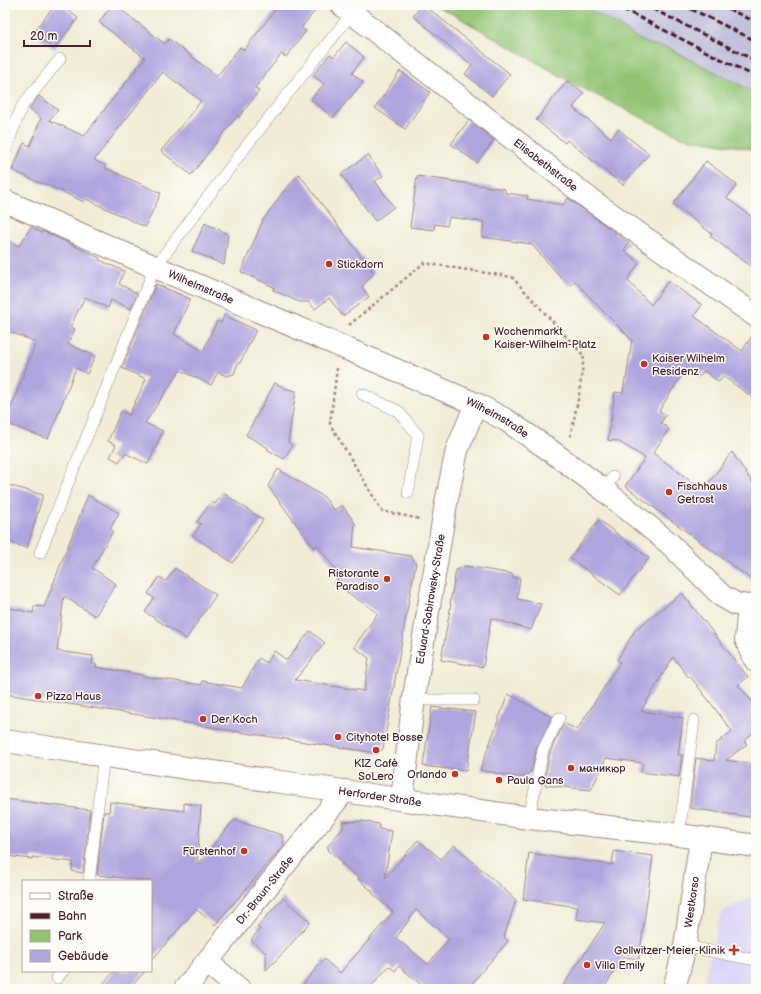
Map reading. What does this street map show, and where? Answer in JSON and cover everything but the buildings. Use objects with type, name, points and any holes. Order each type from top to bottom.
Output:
[{"type":"street","name":"Elisabethstraße","points":[[347,9],[591,200],[756,316]]},
{"type":"street","name":"Wilhelmstraße","points":[[5,201],[155,267],[476,404],[506,420],[564,460],[609,484],[722,596],[736,604],[753,606],[746,639],[756,660]]},
{"type":"street","name":"Eduard-Sabirowsky-Straße","points":[[402,799],[414,697],[443,523],[457,450],[476,404]]},
{"type":"street","name":"Herforder Straße","points":[[5,741],[529,818],[680,835],[756,846]]},
{"type":"street","name":"Dr.-Braun-Straße","points":[[185,989],[344,791]]},
{"type":"street","name":"Westkorso","points":[[674,989],[685,946],[701,838]]},
{"type":"street","points":[[207,962],[239,989]]},
{"type":"lane","name":"Wilhelmstraße","points":[[40,553],[155,267],[347,9]]},
{"type":"lane","points":[[5,151],[22,106],[60,59]]},
{"type":"lane","points":[[362,394],[398,411],[418,435],[408,493]]},
{"type":"lane","points":[[414,697],[429,700],[474,700]]},
{"type":"lane","points":[[529,818],[543,750],[559,718]]},
{"type":"lane","points":[[680,835],[694,720]]},
{"type":"lane","points":[[89,880],[104,756]]},
{"type":"lane","points":[[685,946],[756,960]]},
{"type":"path","points":[[443,523],[382,511],[330,424],[334,344],[424,263],[512,277],[584,356],[572,432],[564,460]]},
{"type":"shaded area","points":[[580,5],[751,5],[756,7],[756,93],[666,47],[649,44],[633,36],[620,26]]},
{"type":"shaded area","name":"Gollwitzer-Meier-Klinik","points":[[756,895],[756,989],[702,989],[721,912]]},
{"type":"green space","points":[[433,5],[580,5],[620,26],[633,36],[649,44],[666,47],[756,93],[756,150],[681,137],[576,85],[451,13]]},
{"type":"railway","points":[[615,5],[756,77]]},
{"type":"railway","points":[[645,5],[756,61]]},
{"type":"railway","points":[[683,5],[756,41]]},
{"type":"railway","points":[[720,5],[756,22]]},
{"type":"place","name":"Stickdorn","points":[[329,264]]},
{"type":"place","name":"Wochenmarkt Kaiser-Wilhelm-Platz","points":[[486,337]]},
{"type":"place","name":"Kaiser Wilhelm Residenz","points":[[644,364]]},
{"type":"place","name":"Fischhaus Getrost","points":[[669,492]]},
{"type":"place","name":"Ristorante Paradiso","points":[[387,579]]},
{"type":"place","name":"Pizza Haus","points":[[38,696]]},
{"type":"place","name":"Der Koch","points":[[203,719]]},
{"type":"place","name":"Cityhotel Bosse","points":[[338,737]]},
{"type":"place","name":"KIZ Cafè SoLero","points":[[376,750]]},
{"type":"place","name":"маникюр","points":[[571,768]]},
{"type":"place","name":"Orlando","points":[[455,774]]},
{"type":"place","name":"Paula Gans","points":[[499,780]]},
{"type":"place","name":"Fürstenhof","points":[[244,851]]},
{"type":"place","name":"Gollwitzer-Meier-Klinik","points":[[734,950]]},
{"type":"place","name":"Villa Emily","points":[[587,965]]}]
